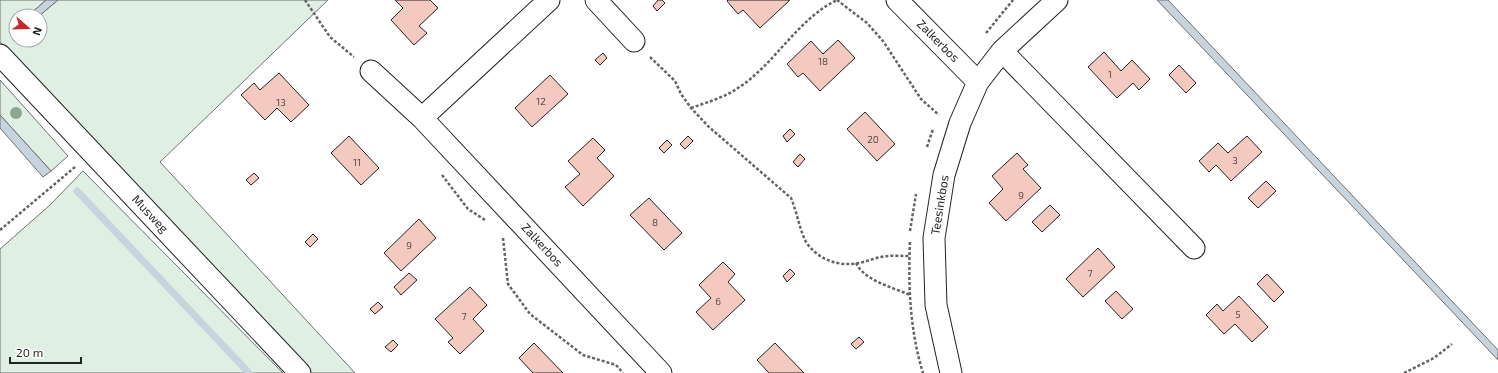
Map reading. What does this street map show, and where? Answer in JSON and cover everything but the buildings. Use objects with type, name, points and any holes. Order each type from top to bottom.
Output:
[{"type":"street","points":[[422,118],[550,0]]},
{"type":"street","points":[[596,0],[634,41]]},
{"type":"street","name":"Zalkerbos","points":[[897,0],[978,82]]},
{"type":"street","name":"Teesinkbos","points":[[951,373],[936,305],[934,238],[944,175],[960,123],[978,82],[1002,51],[1057,0]]},
{"type":"street","points":[[1002,51],[1194,248]]},
{"type":"street","name":"Musweg","points":[[0,55],[300,373]]},
{"type":"street","name":"Zalkerbos","points":[[371,71],[422,118],[661,373]]},
{"type":"path","points":[[305,0],[330,36],[371,71]]},
{"type":"path","points":[[690,108],[721,97],[741,86],[757,73],[807,21],[828,4],[837,0],[867,23],[883,41],[921,99],[940,116]]},
{"type":"path","points":[[983,39],[991,26],[1013,0]]},
{"type":"path","points":[[634,41],[663,71],[675,80],[681,94],[690,108],[709,127],[791,198],[798,213],[801,230],[814,252],[824,259],[851,264],[880,257],[909,256]]},
{"type":"path","points":[[0,230],[93,153]]},
{"type":"path","points":[[441,173],[468,209],[490,224]]},
{"type":"path","points":[[501,232],[506,250],[508,284],[530,314],[583,355],[616,364],[623,373]]},
{"type":"path","points":[[856,263],[860,271],[866,276],[910,295]]},
{"type":"path","points":[[1404,373],[1434,358],[1452,344]]},
{"type":"green space","points":[[0,0],[46,0],[37,8],[8,8],[8,48],[48,48],[48,8],[58,0],[328,0],[160,162],[355,373],[311,373],[0,42]]},
{"type":"green space","points":[[0,80],[68,156],[51,171],[0,115]]},
{"type":"green space","points":[[83,171],[283,373],[0,373],[0,249],[50,205]]},
{"type":"shaded area","points":[[46,0],[58,0],[48,8],[37,8]]},
{"type":"shaded area","points":[[1157,0],[1168,0],[1498,350],[1498,360]]},
{"type":"shaded area","points":[[0,115],[51,171],[43,177],[0,128]]},
{"type":"waterway","points":[[77,191],[249,373]]}]
